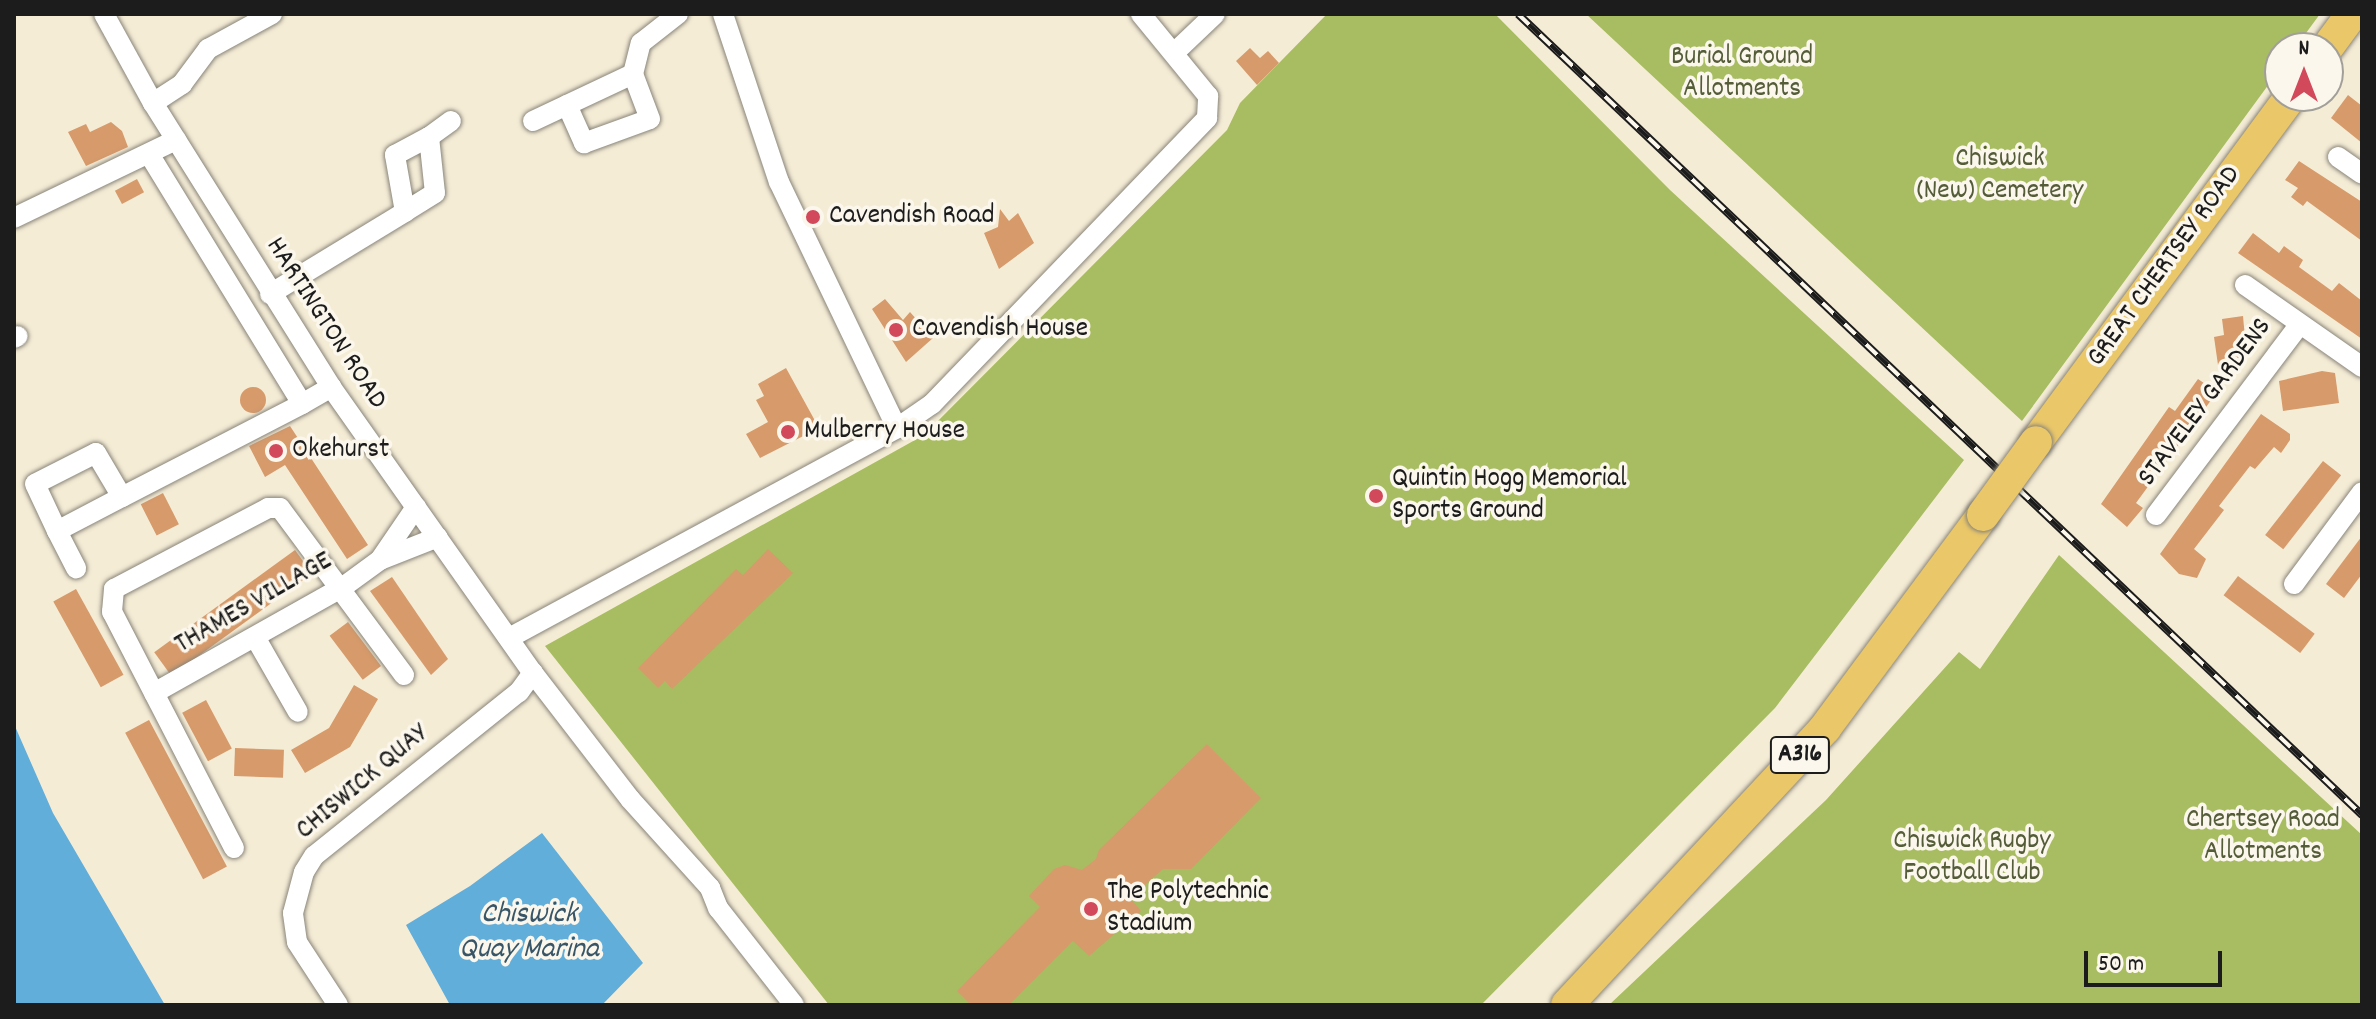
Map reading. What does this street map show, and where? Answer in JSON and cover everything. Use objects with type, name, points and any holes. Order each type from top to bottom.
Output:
[{"type":"highway","points":[[2339,32],[2352,14]]},
{"type":"highway","name":"GREAT CHERTSEY ROAD","points":[[1567,1005],[1825,728],[2279,112]]},
{"type":"street","name":"HARTINGTON ROAD","points":[[104,14],[153,103],[331,387],[533,673],[667,842],[710,888],[718,908],[794,1005]]},
{"type":"street","points":[[153,103],[182,84],[208,49],[272,14]]},
{"type":"street","points":[[567,105],[584,143],[650,119],[633,74],[641,43],[678,14]]},
{"type":"street","points":[[723,14],[779,182],[897,428]]},
{"type":"street","points":[[509,638],[897,428],[932,404],[1207,118],[1211,105],[1175,52],[1141,14]]},
{"type":"street","points":[[1175,52],[1215,14]]},
{"type":"street","points":[[533,121],[633,74]]},
{"type":"street","points":[[405,212],[395,155],[451,121]]},
{"type":"street","points":[[270,294],[435,193],[429,137]]},
{"type":"street","points":[[14,218],[176,140]]},
{"type":"street","points":[[149,154],[302,404]]},
{"type":"street","points":[[2338,157],[2362,174]]},
{"type":"street","points":[[2245,285],[2362,367]]},
{"type":"street","name":"STAVELEY GARDENS","points":[[2156,515],[2300,324]]},
{"type":"street","points":[[57,531],[331,387]]},
{"type":"street","points":[[76,568],[37,492],[39,479],[96,453],[122,497]]},
{"type":"street","points":[[2294,584],[2362,492]]},
{"type":"street","name":"THAMES VILLAGE","points":[[380,560],[416,507]]},
{"type":"street","name":"THAMES VILLAGE","points":[[234,848],[112,612],[114,589],[268,508],[289,516],[343,587]]},
{"type":"street","name":"THAMES VILLAGE","points":[[154,693],[343,587],[380,560],[438,537]]},
{"type":"street","points":[[343,587],[404,675]]},
{"type":"street","points":[[255,637],[298,712]]},
{"type":"street","name":"CHISWICK QUAY","points":[[338,1005],[297,942],[293,913],[304,872],[314,856],[519,692],[533,673]]},
{"type":"green space","name":"Quintin Hogg Memorial Sports Ground","points":[[1327,14],[1495,14],[1670,190],[1964,460],[1775,708],[1481,1005],[829,1005],[545,646],[924,435],[1227,130],[1240,103]]},
{"type":"green space","name":"Chiswick (New) Cemetery","points":[[1586,14],[2320,14],[2307,32],[2264,32],[2264,91],[2022,421]]},
{"type":"green space","name":"Chiswick Rugby Football Club","points":[[2059,555],[2362,835],[2362,1005],[1609,1005],[1826,800],[1959,652],[1980,669]]},
{"type":"water","points":[[14,724],[53,813],[165,1005],[14,1005]]},
{"type":"water","name":"Chiswick Quay Marina","points":[[542,833],[643,963],[602,1005],[450,1005],[406,925],[470,886]]},
{"type":"building","points":[[1250,48],[1260,58],[1268,51],[1279,63],[1257,85],[1236,61]]},
{"type":"building","points":[[2348,95],[2362,106],[2362,143],[2331,118],[2335,112],[2344,112],[2344,100]]},
{"type":"building","points":[[111,122],[122,131],[128,147],[86,166],[68,132],[86,124],[90,132]]},
{"type":"building","points":[[2299,161],[2362,202],[2362,241],[2307,201],[2303,206],[2291,197],[2298,188],[2285,180]]},
{"type":"building","points":[[137,179],[144,192],[122,204],[115,191]]},
{"type":"building","points":[[1000,209],[1009,221],[1018,213],[1034,243],[999,269],[984,233],[998,227]]},
{"type":"building","points":[[2253,233],[2279,253],[2284,246],[2303,260],[2299,267],[2332,291],[2339,283],[2362,301],[2362,339],[2238,253]]},
{"type":"building","name":"Cavendish House","points":[[885,299],[903,320],[910,312],[933,338],[906,362],[872,309]]},
{"type":"building","points":[[2243,316],[2247,360],[2218,365],[2214,337],[2224,335],[2222,319]]},
{"type":"building","points":[[786,368],[819,428],[760,458],[746,434],[768,422],[756,400],[764,396],[758,384]]},
{"type":"building","points":[[2322,371],[2335,373],[2339,403],[2283,411],[2279,381]]},
{"type":"building","points":[[2198,379],[2217,392],[2136,503],[2143,508],[2127,527],[2101,504],[2169,407],[2175,411]]},
{"type":"building","points":[[253,387],[262,391],[266,400],[262,409],[253,413],[244,409],[240,400],[244,391]]},
{"type":"building","points":[[2261,414],[2290,434],[2290,440],[2281,453],[2274,447],[2255,469],[2250,466],[2219,506],[2224,510],[2194,549],[2206,559],[2197,578],[2179,574],[2160,554]]},
{"type":"building","points":[[290,426],[368,545],[347,559],[285,465],[265,477],[249,446]]},
{"type":"building","points":[[2323,461],[2341,475],[2283,549],[2265,535]]},
{"type":"building","points":[[163,493],[179,524],[157,536],[141,504]]},
{"type":"building","points":[[2362,536],[2362,574],[2344,598],[2326,584]]},
{"type":"building","points":[[768,549],[793,573],[672,689],[665,681],[658,688],[638,668],[736,569],[743,575]]},
{"type":"building","points":[[295,550],[312,573],[171,676],[154,652]]},
{"type":"building","points":[[2238,576],[2315,634],[2300,653],[2224,595]]},
{"type":"building","points":[[392,577],[448,659],[431,675],[370,591]]},
{"type":"building","points":[[76,589],[124,675],[101,687],[53,602]]},
{"type":"building","points":[[348,622],[381,666],[363,680],[330,636]]},
{"type":"building","points":[[354,685],[378,699],[350,747],[305,773],[291,750],[329,728]]},
{"type":"building","points":[[206,700],[232,749],[208,761],[182,713]]},
{"type":"building","points":[[149,720],[227,867],[203,879],[125,733]]},
{"type":"building","points":[[1207,744],[1261,798],[1191,869],[1163,869],[1130,898],[1141,911],[1089,956],[1073,941],[1009,1005],[971,1005],[957,991],[1040,907],[1029,896],[1054,869],[1065,865],[1082,870],[1096,859],[1099,850]]},
{"type":"building","points":[[235,748],[284,750],[283,778],[234,776]]},
{"type":"railway","points":[[1518,14],[2362,815]]},
{"type":"place","name":"Cavendish Road","points":[[813,217]]},
{"type":"place","name":"Cavendish House","points":[[896,330]]},
{"type":"place","name":"Mulberry House","points":[[788,432]]},
{"type":"place","name":"Okehurst","points":[[276,451]]},
{"type":"place","name":"Quintin Hogg Memorial Sports Ground","points":[[1376,496]]},
{"type":"place","name":"The Polytechnic Stadium","points":[[1091,909]]},
{"type":"park label","name":"Burial Ground Allotments","points":[[1742,74]]},
{"type":"park label","name":"Chertsey Road Allotments","points":[[2263,837]]}]
